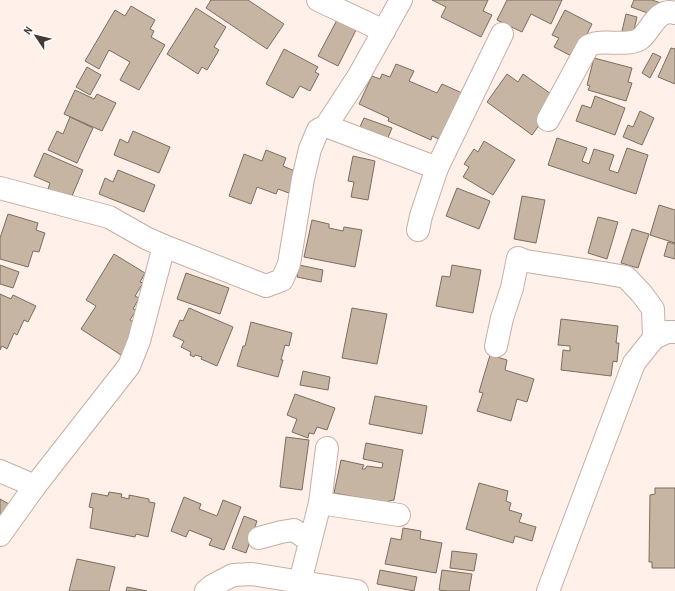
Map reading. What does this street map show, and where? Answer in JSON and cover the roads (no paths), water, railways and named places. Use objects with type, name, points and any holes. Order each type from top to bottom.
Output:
[{"type":"street","points":[[318,0],[384,31]]},
{"type":"street","points":[[0,188],[109,217],[146,238],[164,246],[266,286],[282,280],[289,264],[303,179],[310,149],[318,130],[326,126],[358,77],[401,0]]},
{"type":"street","points":[[548,120],[588,46],[596,43],[633,42],[640,39],[660,14],[671,11],[675,12]]},
{"type":"street","points":[[418,230],[421,216],[437,168],[502,34]]},
{"type":"street","points":[[326,126],[437,168]]},
{"type":"street","points":[[0,535],[35,486],[129,366],[139,341],[164,246]]},
{"type":"street","points":[[496,346],[502,318],[512,288],[518,258],[526,261],[626,277],[642,294],[653,309],[654,338]]},
{"type":"street","points":[[548,591],[634,363],[654,338],[667,332],[675,332]]},
{"type":"street","points":[[300,582],[320,503],[327,448]]},
{"type":"street","points":[[0,471],[35,486]]},
{"type":"street","points":[[320,503],[399,515]]},
{"type":"street","points":[[259,538],[294,530],[310,540]]},
{"type":"street","points":[[206,591],[212,586],[233,575],[252,574],[357,591]]}]
